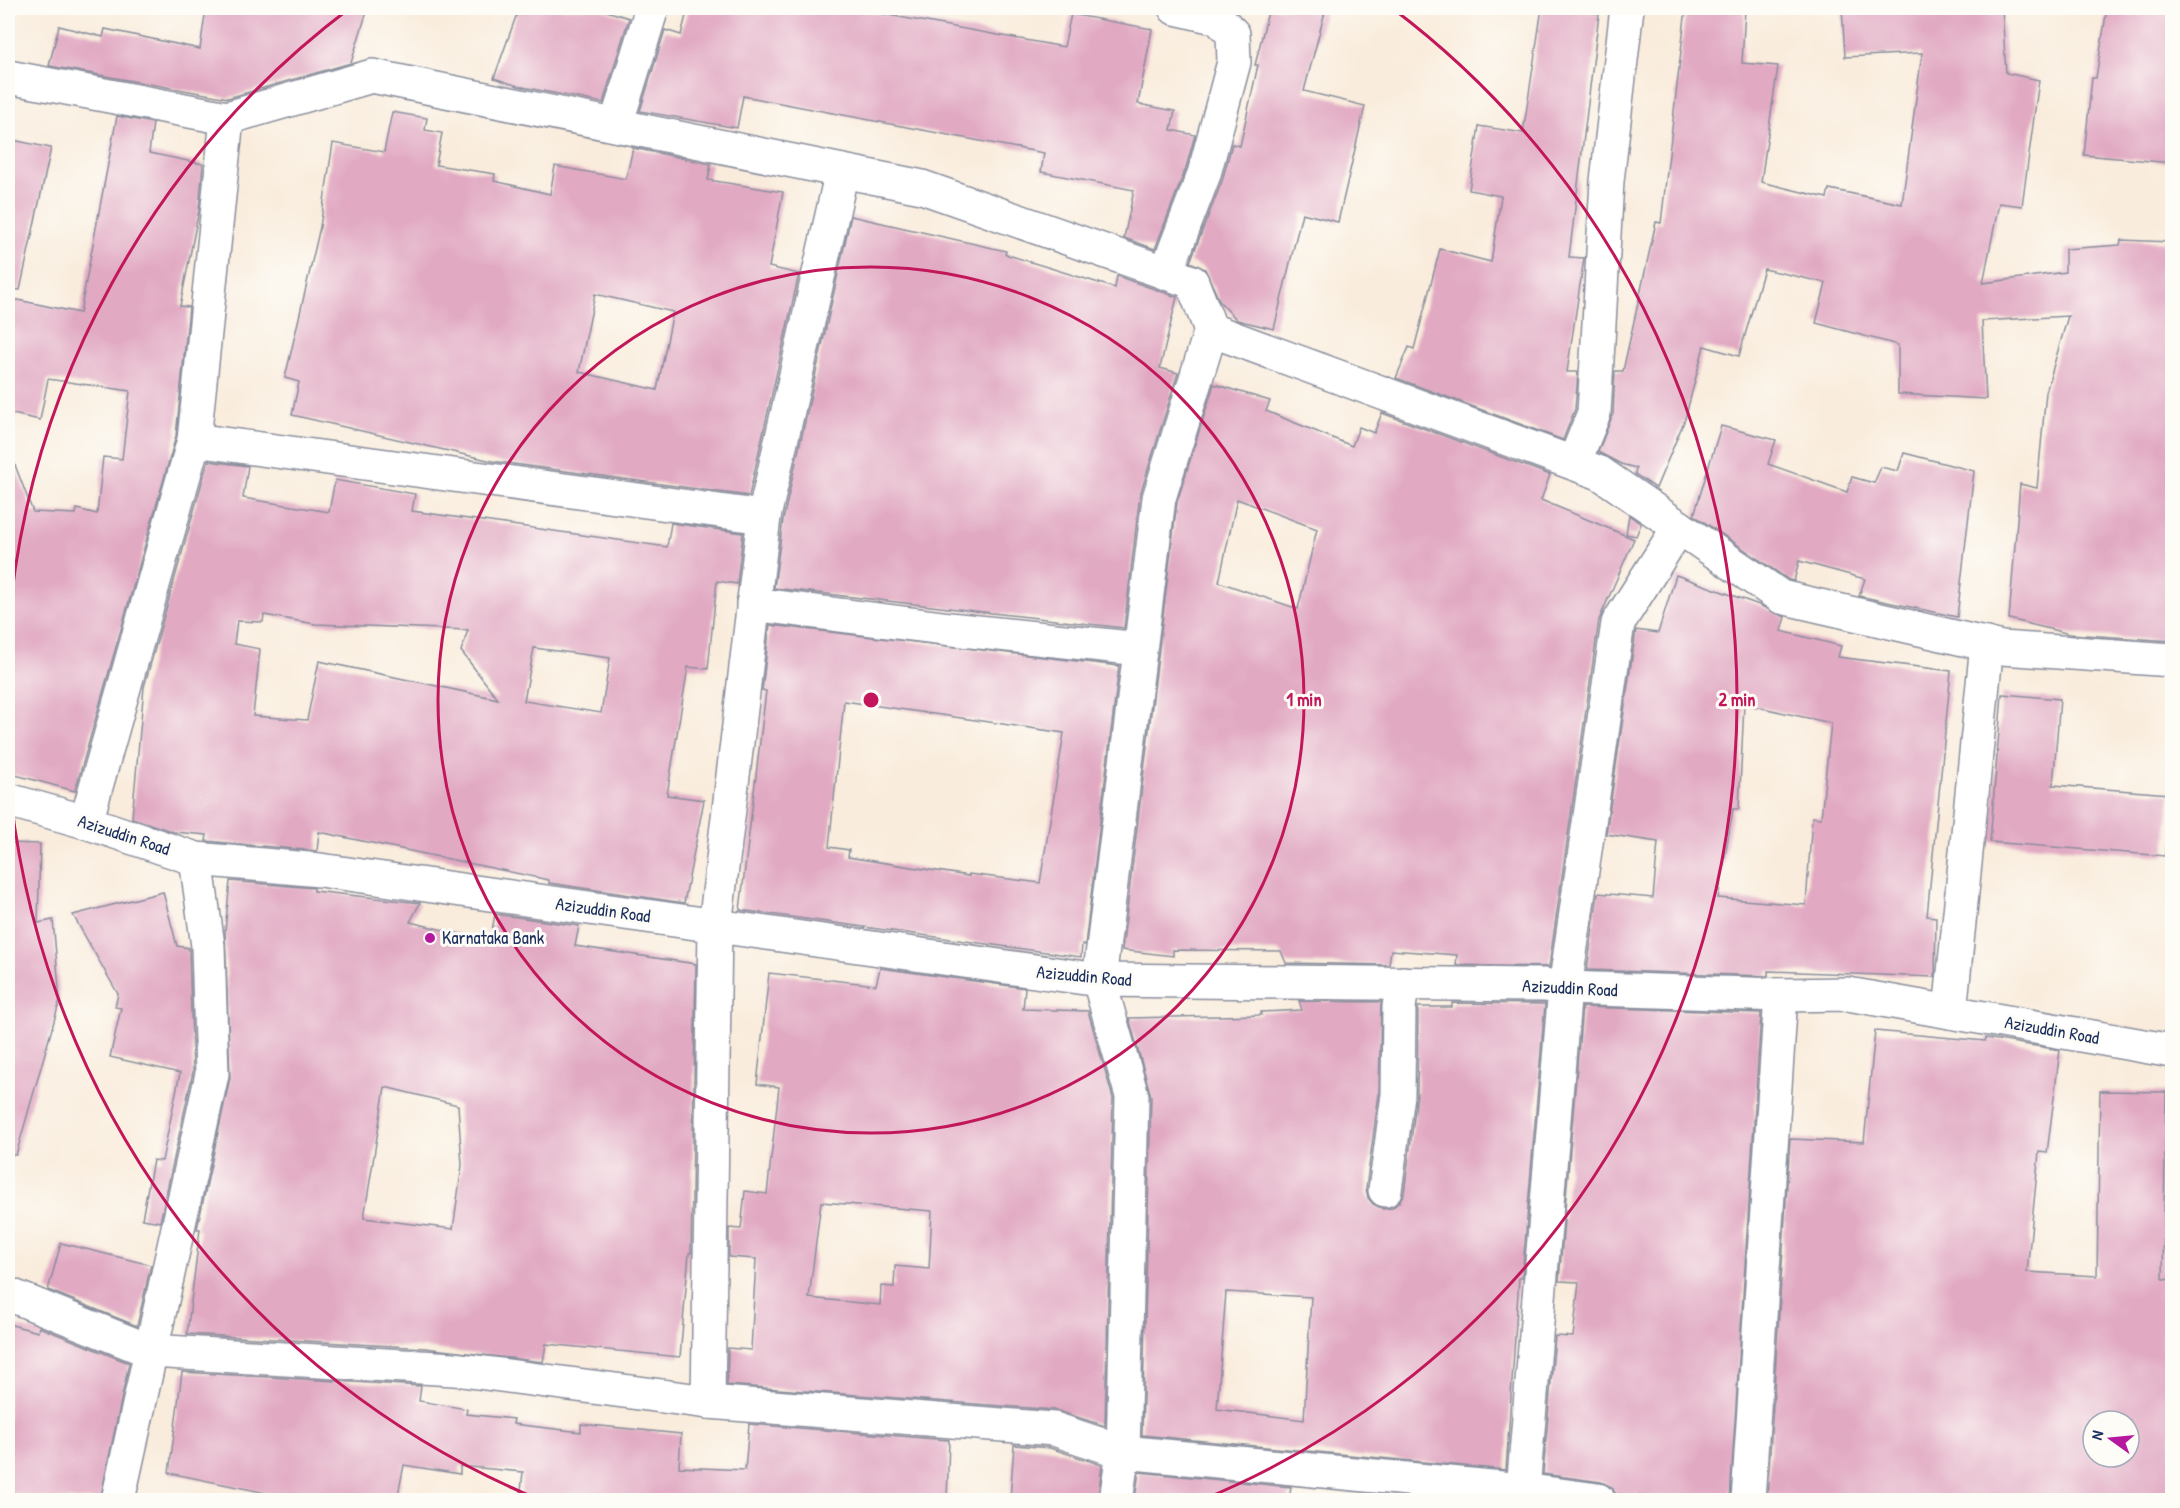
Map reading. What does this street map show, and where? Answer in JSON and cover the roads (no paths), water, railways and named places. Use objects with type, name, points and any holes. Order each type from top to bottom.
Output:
[{"type":"street","points":[[616,125],[652,8]]},
{"type":"street","points":[[1166,273],[1204,174],[1234,62],[1233,34],[1218,18],[1175,8]]},
{"type":"street","points":[[1574,463],[1594,413],[1607,181],[1627,8]]},
{"type":"street","points":[[8,77],[227,118],[372,76],[922,187],[1192,282],[1211,330],[1159,498],[1099,980],[1132,1096],[1123,1452],[1116,1500]]},
{"type":"street","points":[[87,822],[194,440],[227,118]]},
{"type":"street","points":[[708,1402],[715,926],[764,517],[842,171]]},
{"type":"street","points":[[1211,330],[1600,473],[1781,597],[2002,648],[2172,660]]},
{"type":"street","points":[[194,440],[764,517]]},
{"type":"street","points":[[1523,1490],[1565,988],[1618,623],[1679,527]]},
{"type":"street","points":[[753,604],[951,629],[1140,649]]},
{"type":"street","points":[[1950,1012],[1987,644]]},
{"type":"street","name":"Azizuddin Road","points":[[8,800],[87,822],[196,859],[320,870],[1099,980],[1544,985],[1565,988],[1780,995],[1848,994],[2172,1051]]},
{"type":"street","points":[[118,1500],[212,1074],[208,946],[196,859]]},
{"type":"street","points":[[1385,1190],[1398,1095],[1399,1007],[1403,984]]},
{"type":"street","points":[[1748,1500],[1780,995]]},
{"type":"street","points":[[8,1294],[150,1351],[454,1369],[708,1402],[1054,1429],[1123,1452],[1523,1490],[1598,1500]]},
{"type":"place","name":"Karnataka Bank","points":[[430,938]]}]
